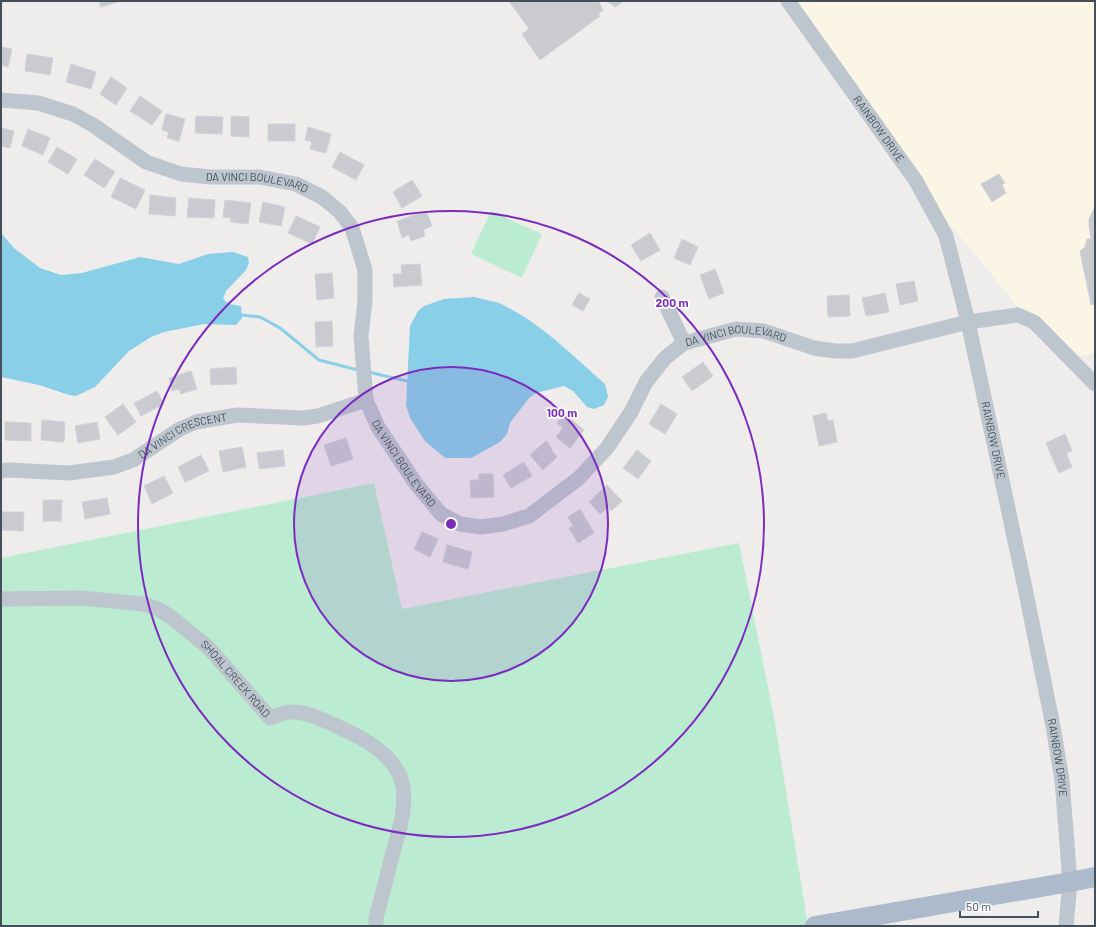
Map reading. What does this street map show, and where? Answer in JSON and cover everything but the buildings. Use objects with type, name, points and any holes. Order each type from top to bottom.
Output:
[{"type":"main road","points":[[815,926],[1095,877]]},
{"type":"street","name":"RAINBOW DRIVE","points":[[788,1],[909,171],[933,210],[946,236],[968,322],[1053,726],[1062,780],[1070,882],[1066,926]]},
{"type":"street","name":"DA VINCI BOULEVARD","points":[[1,100],[38,103],[73,114],[92,125],[146,162],[181,174],[210,177],[258,178],[296,184],[322,196],[340,212],[352,228],[365,270],[366,302],[361,336],[366,400],[378,427],[416,484],[441,514],[460,524],[481,527],[503,524],[529,516],[579,478],[607,448],[631,412],[646,382],[666,358],[684,343],[736,329],[764,331],[821,349],[852,351],[968,322],[1018,316],[1034,322],[1095,384]]},
{"type":"street","points":[[662,297],[684,343]]},
{"type":"street","name":"DA VINCI CRESCENT","points":[[1,471],[8,470],[69,473],[114,468],[133,460],[180,429],[196,422],[237,415],[303,418],[318,416],[366,400]]},
{"type":"street","name":"SHOAL CREEK ROAD","points":[[1,599],[81,598],[143,604],[158,609],[171,617],[208,647],[270,718],[290,712],[314,716],[359,736],[378,749],[388,758],[398,772],[402,782],[403,797],[402,819],[376,918],[376,926]]},
{"type":"shaded area","points":[[786,1],[1095,1],[1095,353],[1062,360],[888,149]]},
{"type":"green space","points":[[491,211],[542,234],[522,278],[471,254]]},
{"type":"green space","points":[[374,483],[402,609],[739,543],[774,717],[808,926],[1,926],[1,558]]},
{"type":"water","points":[[1,233],[14,248],[40,268],[61,275],[82,273],[140,257],[179,264],[208,254],[233,252],[248,257],[249,263],[246,270],[226,291],[223,299],[229,304],[241,306],[242,318],[236,325],[204,324],[164,332],[151,337],[129,351],[95,387],[76,396],[39,385],[1,377]]},
{"type":"water","points":[[474,297],[495,302],[507,307],[534,323],[558,342],[605,384],[608,397],[604,405],[594,409],[587,407],[573,391],[564,386],[536,393],[529,398],[510,423],[507,434],[500,442],[471,458],[445,458],[425,441],[410,418],[406,405],[410,326],[418,311],[424,306],[444,299]]},
{"type":"waterway","points":[[241,315],[260,317],[280,328],[319,360],[358,370]]},
{"type":"waterway","points":[[368,372],[407,381]]}]
